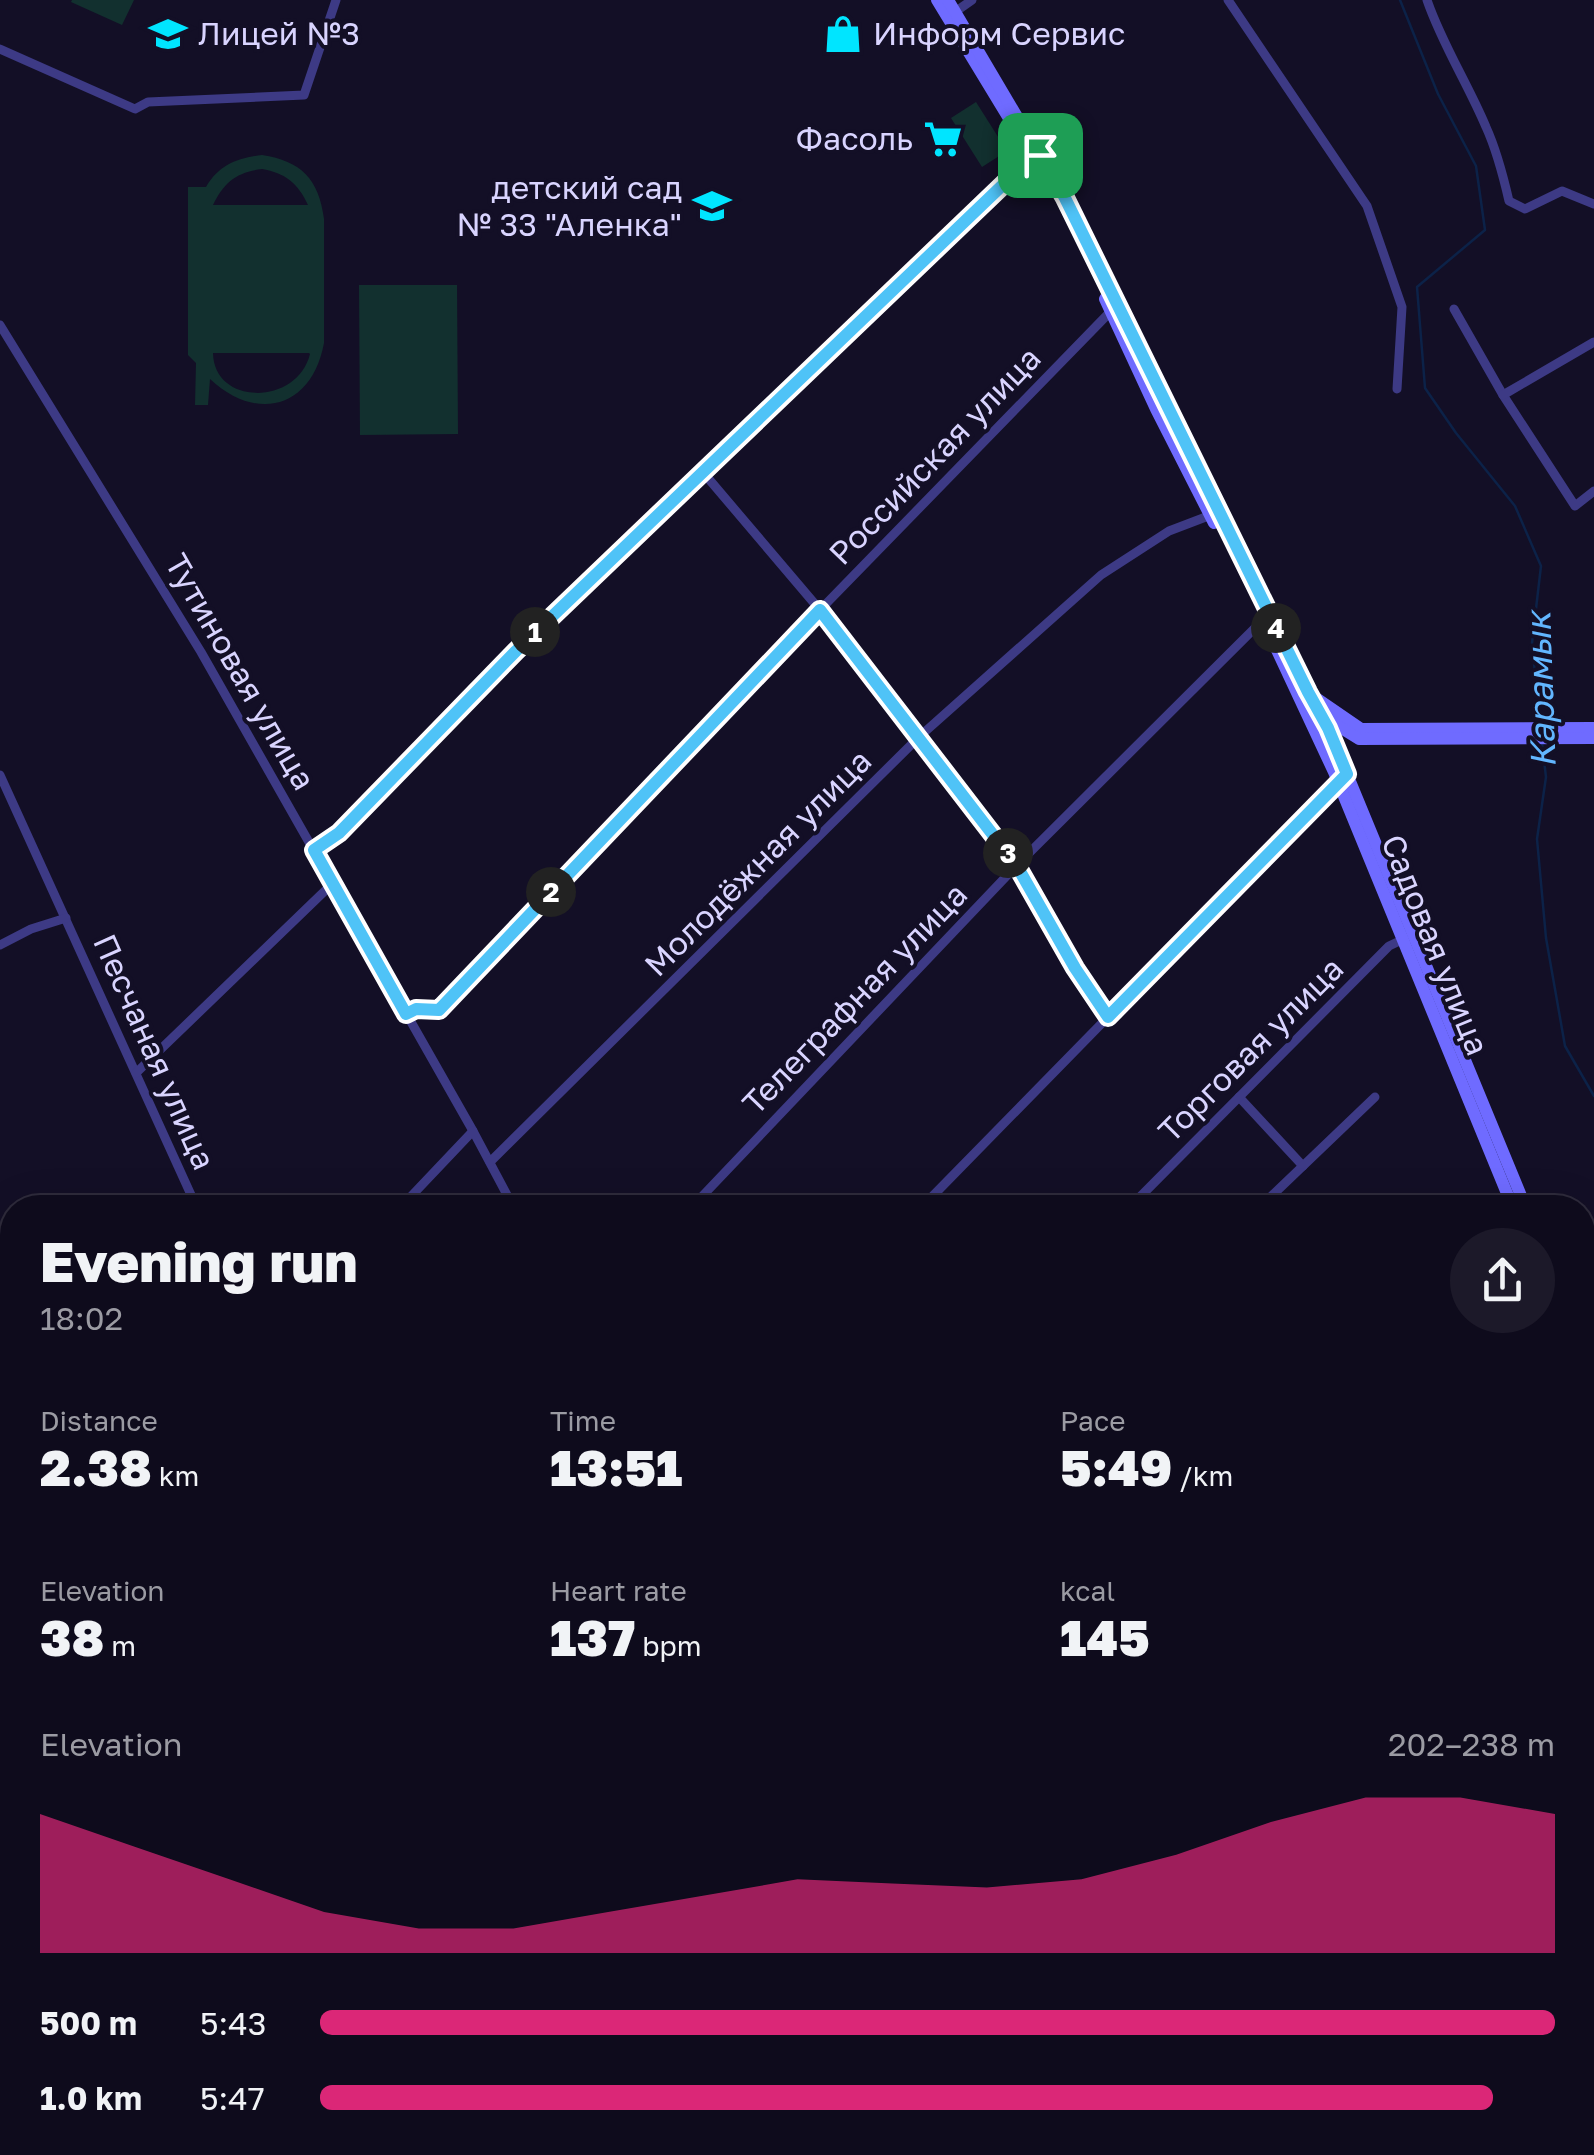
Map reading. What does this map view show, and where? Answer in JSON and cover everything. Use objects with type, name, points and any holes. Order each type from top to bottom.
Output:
[{"type":"street","points":[[0,50],[135,109],[148,102],[304,95],[336,0]]},
{"type":"street","points":[[938,0],[1065,198],[1214,513],[1306,698],[1320,715],[1359,739],[1512,734],[1594,738]]},
{"type":"street","points":[[972,0],[951,6],[1036,156]]},
{"type":"street","points":[[1228,0],[1367,206],[1402,307],[1397,389]]},
{"type":"street","points":[[1427,0],[1486,127],[1509,201],[1524,209],[1562,192],[1594,204]]},
{"type":"street","points":[[314,850],[339,833],[516,651],[1036,156]]},
{"type":"street","name":"Российская улица","points":[[406,1014],[416,1009],[439,1010],[1114,308]]},
{"type":"street","points":[[1454,309],[1503,395],[1575,506],[1594,491]]},
{"type":"street","name":"Тутиновая улица","points":[[0,325],[201,652],[507,1195]]},
{"type":"street","points":[[1503,395],[1594,342]]},
{"type":"street","points":[[702,472],[820,610],[1017,866],[1108,1017]]},
{"type":"street","name":"Молодёжная улица","points":[[490,1162],[919,738],[1101,574],[1169,532],[1214,513]]},
{"type":"street","name":"Телеграфная улица","points":[[703,1195],[1017,866],[1266,617]]},
{"type":"street","points":[[1306,698],[1361,728],[1512,734]]},
{"type":"street","name":"Садовая улица","points":[[1306,698],[1520,1195]]},
{"type":"street","points":[[934,1195],[1342,778],[1320,715]]},
{"type":"street","points":[[1564,734],[1594,728]]},
{"type":"street","name":"Песчаная улица","points":[[0,775],[191,1195]]},
{"type":"street","points":[[136,1073],[332,884]]},
{"type":"street","name":"Песчаная улица","points":[[0,944],[66,918]]},
{"type":"street","name":"Садовая улица","points":[[1408,936],[1508,1195]]},
{"type":"street","name":"Торговая улица","points":[[1142,1195],[1390,946],[1408,936]]},
{"type":"street","points":[[1273,1195],[1375,1096]]},
{"type":"street","points":[[1239,1097],[1303,1166]]},
{"type":"street","points":[[412,1195],[474,1131]]},
{"type":"green space","points":[[72,0],[134,0],[122,25]]},
{"type":"green space","points":[[976,102],[1007,151],[982,167],[951,118]]},
{"type":"green space","points":[[262,155],[287,162],[306,174],[322,205],[324,343],[318,365],[295,395],[264,404],[246,401],[210,379],[208,405],[195,405],[196,363],[188,355],[188,187],[206,187],[223,168]],"holes":[[[262,169],[290,180],[308,205],[213,205],[232,180]],[[213,353],[309,353],[310,354],[302,371],[290,383],[274,391],[257,393],[227,383],[217,370]]]},
{"type":"green space","points":[[359,285],[457,285],[458,434],[360,435]]},
{"type":"waterway","name":"Карамык","points":[[1400,0],[1438,94],[1476,166],[1485,230],[1417,287],[1425,388],[1515,506],[1541,566],[1532,643],[1540,725]]},
{"type":"waterway","name":"Карамык","points":[[1542,743],[1546,777],[1537,839],[1546,938],[1565,1046],[1594,1096]]},
{"type":"place","name":"Лицей №3","points":[[168,34]]},
{"type":"place","name":"Информ Сервис","points":[[843,34]]},
{"type":"place","name":"Фасоль","points":[[943,139]]},
{"type":"place","name":"детский сад № 33 \"Аленка\"","points":[[712,206]]},
{"type":"route","points":[[1040,155],[1065,198],[1328,728],[1347,774],[1108,1017],[1017,866],[820,610],[439,1010],[416,1009],[406,1014],[314,850],[339,833],[516,651],[1032,157],[1040,155]]}]
